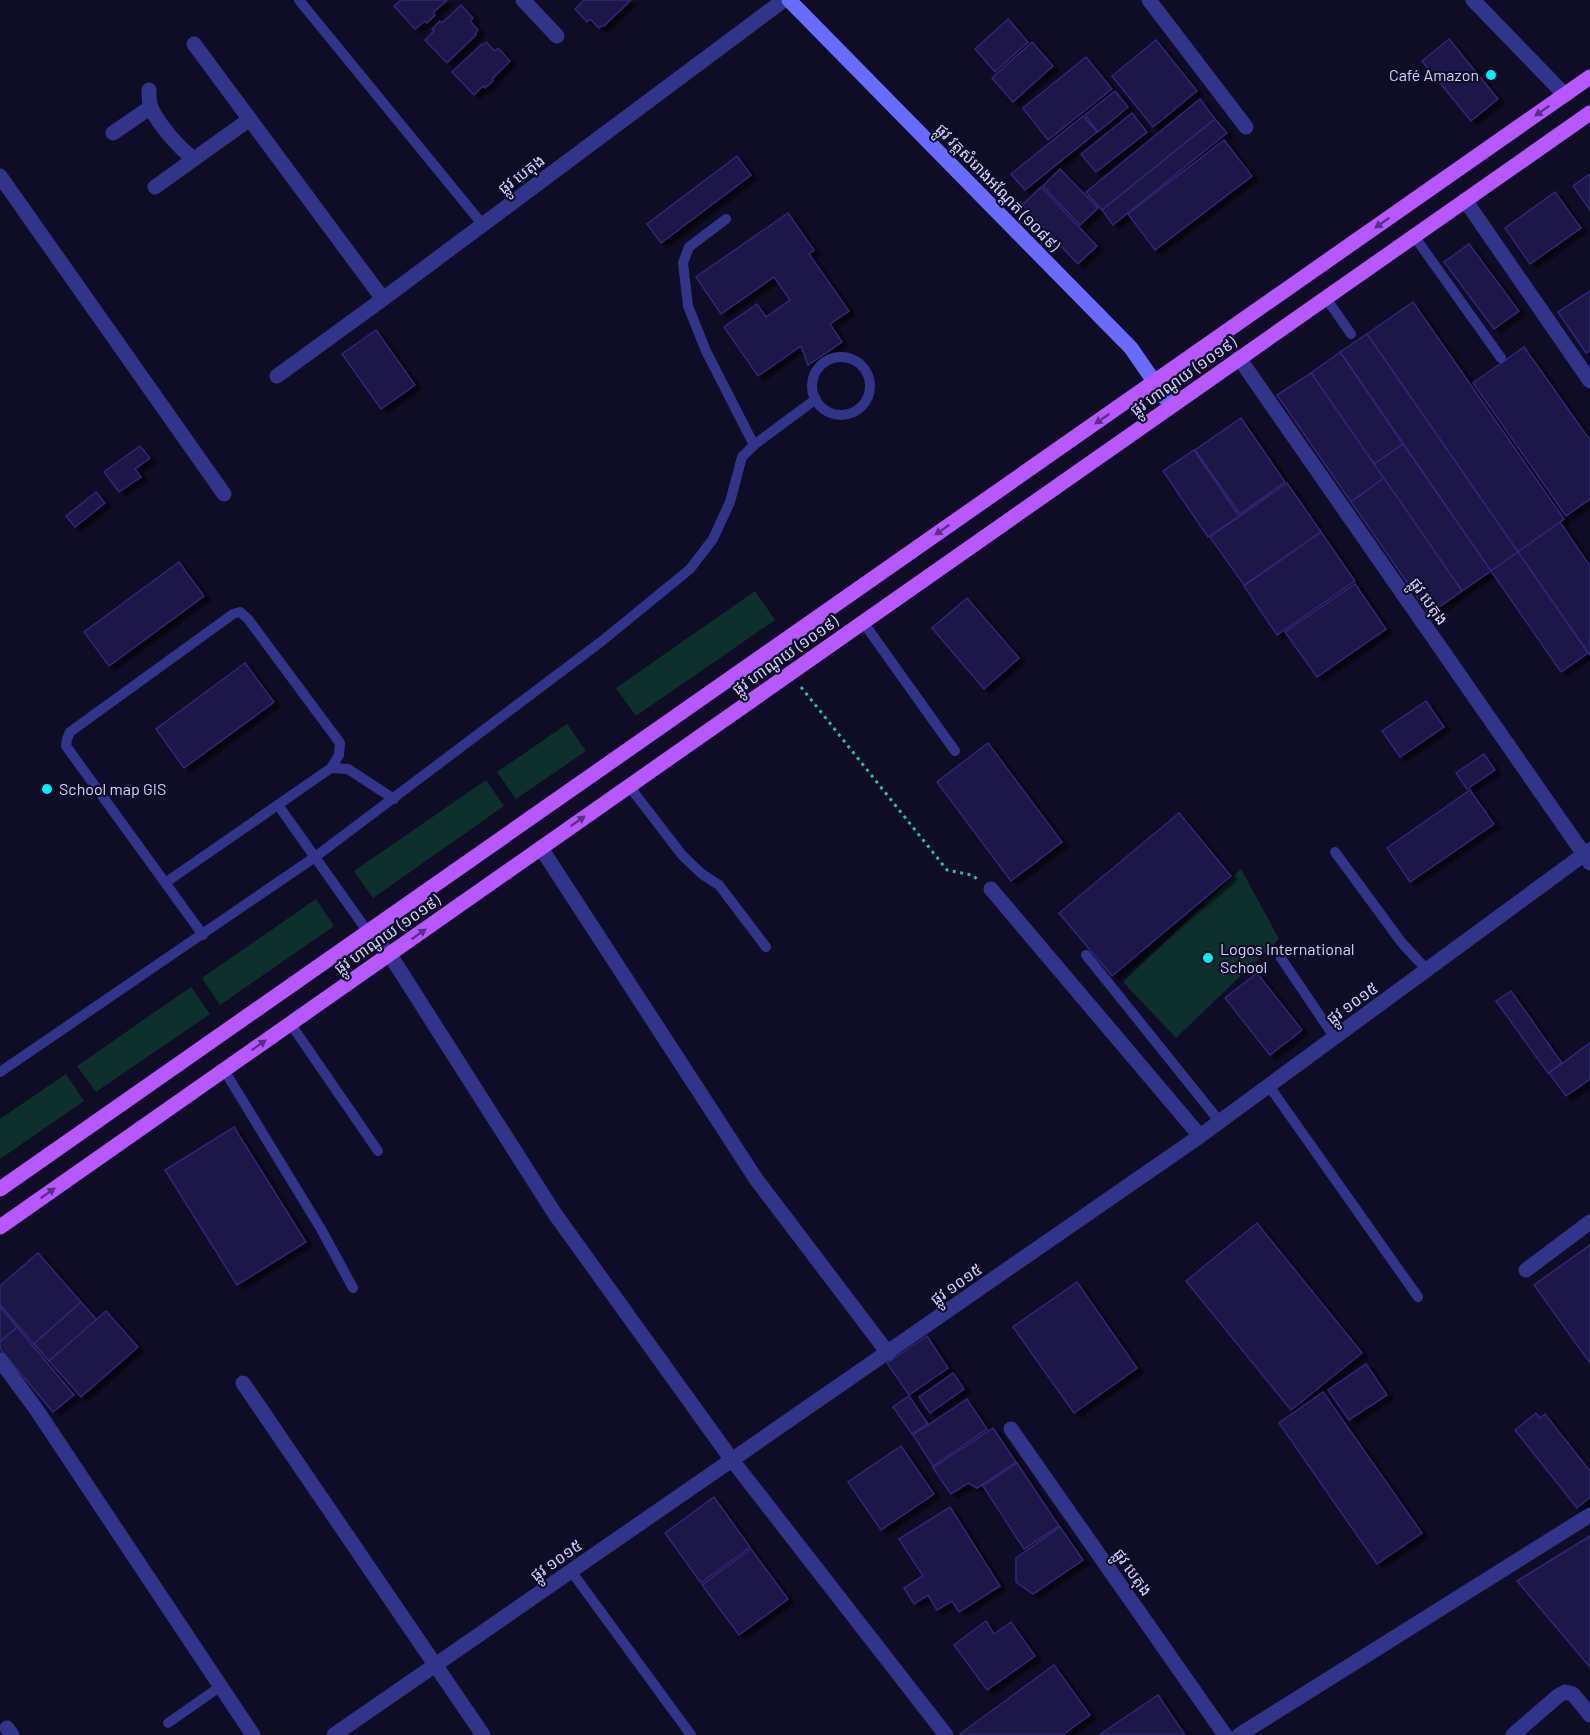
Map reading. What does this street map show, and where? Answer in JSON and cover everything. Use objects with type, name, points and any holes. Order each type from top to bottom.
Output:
[{"type":"main road","name":"ផ្លូវ វត្តសំរោងអណ្ដែត (១០៨៩)","points":[[789,0],[1131,348],[1171,406]]},
{"type":"main road","name":"ផ្លូវ ហាណូយ (១០១៩)","points":[[0,1189],[1590,77]]},
{"type":"main road","name":"ផ្លូវ ហាណូយ (១០១៩)","points":[[0,1227],[1590,112]]},
{"type":"street","points":[[523,0],[557,36]]},
{"type":"street","name":"ផ្លូវ បេតុង","points":[[277,376],[784,0]]},
{"type":"street","points":[[1149,0],[1246,128]]},
{"type":"street","points":[[1473,0],[1565,95]]},
{"type":"street","points":[[194,44],[383,299]]},
{"type":"street","points":[[149,90],[151,107],[168,134],[182,150],[194,159]]},
{"type":"street","points":[[113,133],[151,107]]},
{"type":"street","points":[[155,187],[250,118]]},
{"type":"street","points":[[0,176],[224,494]]},
{"type":"street","points":[[1465,200],[1590,381]]},
{"type":"street","name":"ផ្លូវ បេតុង","points":[[1239,358],[1588,856]]},
{"type":"street","points":[[541,848],[756,1179],[888,1353]]},
{"type":"street","name":"ផ្លូវ ១០១៥","points":[[334,1735],[1220,1122],[1427,970],[1588,856]]},
{"type":"street","points":[[991,889],[1200,1136]]},
{"type":"street","points":[[369,932],[390,955],[555,1214],[732,1460],[946,1735]]},
{"type":"street","points":[[1526,1270],[1590,1222]]},
{"type":"street","points":[[0,1360],[36,1409],[253,1735]]},
{"type":"street","points":[[243,1383],[483,1735]]},
{"type":"street","name":"ផ្លូវ បេតុង","points":[[1011,1429],[1225,1735]]},
{"type":"street","points":[[1239,1735],[1590,1515]]},
{"type":"street","points":[[1513,1735],[1565,1692],[1573,1694],[1589,1713]]},
{"type":"lane","points":[[299,0],[483,225]]},
{"type":"lane","points":[[726,219],[689,247],[683,263],[688,306],[706,351],[754,445]]},
{"type":"lane","points":[[1414,236],[1501,358]]},
{"type":"lane","points":[[1326,298],[1351,334]]},
{"type":"lane","points":[[847,358],[863,367],[870,385],[869,395],[865,404],[858,410],[839,415],[822,407],[816,399],[813,381],[816,372],[829,360],[847,358]]},
{"type":"lane","points":[[0,1072],[315,857],[602,641],[690,569],[713,539],[730,502],[742,457],[754,445],[816,399]]},
{"type":"lane","points":[[165,883],[331,768],[339,755],[340,743],[248,618],[240,612],[233,614],[70,732],[66,746],[165,883],[203,935]]},
{"type":"lane","points":[[863,622],[955,751]]},
{"type":"lane","points":[[331,768],[348,769],[394,799]]},
{"type":"lane","points":[[629,786],[682,855],[702,874],[719,885],[766,947]]},
{"type":"lane","points":[[278,805],[369,932]]},
{"type":"lane","points":[[1335,852],[1402,943],[1427,970]]},
{"type":"lane","points":[[1086,955],[1220,1122]]},
{"type":"lane","points":[[1281,958],[1335,1038]]},
{"type":"lane","points":[[290,1023],[378,1151]]},
{"type":"lane","points":[[224,1070],[321,1229],[353,1288]]},
{"type":"lane","points":[[1269,1086],[1418,1297]]},
{"type":"lane","points":[[571,1570],[691,1735]]},
{"type":"lane","points":[[168,1723],[220,1686]]},
{"type":"path","points":[[790,673],[947,870],[972,875],[991,889]]},
{"type":"green space","points":[[755,591],[775,620],[636,716],[616,688]]},
{"type":"green space","points":[[567,724],[586,751],[516,799],[497,772]]},
{"type":"green space","points":[[486,780],[504,806],[373,898],[354,871]]},
{"type":"green space","points":[[1241,869],[1279,939],[1176,1038],[1123,982]]},
{"type":"green space","points":[[316,899],[334,926],[220,1005],[202,978]]},
{"type":"green space","points":[[191,987],[210,1014],[96,1092],[77,1066]]},
{"type":"green space","points":[[66,1074],[84,1101],[0,1159],[0,1119]]},
{"type":"building","points":[[401,0],[447,0],[433,13],[435,15],[427,23],[425,21],[415,29],[394,6]]},
{"type":"building","points":[[584,0],[631,0],[599,28],[590,19],[587,22],[575,9]]},
{"type":"building","points":[[461,5],[473,18],[470,21],[478,30],[476,35],[447,63],[425,40],[440,21],[442,23]]},
{"type":"building","points":[[1008,19],[1028,42],[995,72],[975,49]]},
{"type":"building","points":[[1449,39],[1498,99],[1471,121],[1422,61]]},
{"type":"building","points":[[1156,40],[1197,91],[1153,127],[1112,76]]},
{"type":"building","points":[[486,42],[495,51],[498,48],[510,61],[492,79],[493,81],[485,88],[483,86],[474,95],[452,72]]},
{"type":"building","points":[[1032,42],[1053,66],[1013,102],[992,78]]},
{"type":"building","points":[[1086,57],[1112,89],[1048,140],[1023,108]]},
{"type":"building","points":[[1115,91],[1128,107],[1098,132],[1085,115]]},
{"type":"building","points":[[1200,99],[1215,119],[1102,210],[1086,192]]},
{"type":"building","points":[[1132,113],[1147,132],[1096,172],[1081,154]]},
{"type":"building","points":[[1083,116],[1097,132],[1025,190],[1011,174]]},
{"type":"building","points":[[1215,119],[1227,133],[1113,225],[1102,210]]},
{"type":"building","points":[[1224,140],[1252,176],[1155,250],[1128,214]]},
{"type":"building","points":[[737,156],[751,175],[661,243],[647,224]]},
{"type":"building","points":[[1060,169],[1098,208],[1080,225],[1043,186]]},
{"type":"building","points":[[1590,174],[1590,210],[1573,186]]},
{"type":"building","points":[[1041,187],[1097,246],[1078,264],[1022,205]]},
{"type":"building","points":[[1555,192],[1581,228],[1530,264],[1505,228]]},
{"type":"building","points":[[788,213],[814,250],[809,254],[849,311],[830,324],[842,342],[808,365],[801,346],[758,376],[724,327],[757,304],[766,317],[790,300],[774,277],[721,314],[696,277]]},
{"type":"building","points":[[1469,244],[1519,311],[1494,329],[1444,262]]},
{"type":"building","points":[[1590,291],[1590,351],[1586,353],[1558,312]]},
{"type":"building","points":[[1413,302],[1564,519],[1518,552],[1367,334]]},
{"type":"building","points":[[376,330],[415,385],[381,409],[342,354]]},
{"type":"building","points":[[1367,334],[1518,552],[1491,571],[1340,352]]},
{"type":"building","points":[[1524,347],[1590,440],[1590,499],[1566,516],[1473,383]]},
{"type":"building","points":[[1340,352],[1403,444],[1374,464],[1311,373]]},
{"type":"building","points":[[1311,373],[1384,478],[1351,502],[1277,395]]},
{"type":"building","points":[[1241,418],[1285,482],[1240,514],[1195,450]]},
{"type":"building","points":[[1403,444],[1491,571],[1462,591],[1374,464]]},
{"type":"building","points":[[140,446],[150,458],[135,469],[141,477],[119,492],[104,472]]},
{"type":"building","points":[[1194,450],[1239,516],[1208,537],[1163,471]]},
{"type":"building","points":[[1384,478],[1462,591],[1429,614],[1351,502]]},
{"type":"building","points":[[1287,483],[1321,532],[1244,585],[1210,537]]},
{"type":"building","points":[[96,492],[105,503],[75,527],[66,516]]},
{"type":"building","points":[[1560,522],[1590,566],[1590,655],[1518,552]]},
{"type":"building","points":[[1321,532],[1355,581],[1277,635],[1244,586]]},
{"type":"building","points":[[1518,552],[1588,653],[1561,672],[1491,571]]},
{"type":"building","points":[[179,562],[204,596],[109,666],[84,632]]},
{"type":"building","points":[[1355,584],[1386,629],[1317,677],[1285,632]]},
{"type":"building","points":[[967,598],[1019,658],[984,689],[932,628]]},
{"type":"building","points":[[245,663],[274,702],[184,768],[156,729]]},
{"type":"building","points":[[1426,701],[1444,727],[1400,757],[1382,731]]},
{"type":"building","points":[[988,743],[1062,842],[1011,881],[937,782]]},
{"type":"building","points":[[1484,754],[1495,770],[1467,789],[1456,773]]},
{"type":"building","points":[[1470,790],[1494,824],[1410,882],[1387,848]]},
{"type":"building","points":[[1179,813],[1231,876],[1112,976],[1059,913]]},
{"type":"building","points":[[1257,973],[1302,1030],[1270,1055],[1225,998]]},
{"type":"building","points":[[1511,991],[1562,1063],[1548,1073],[1496,1001]]},
{"type":"building","points":[[1590,1043],[1590,1079],[1566,1096],[1549,1073]]},
{"type":"building","points":[[234,1127],[306,1242],[237,1285],[165,1170]]},
{"type":"building","points":[[1257,1223],[1362,1353],[1291,1410],[1186,1281]]},
{"type":"building","points":[[1590,1245],[1590,1363],[1534,1285]]},
{"type":"building","points":[[38,1253],[81,1302],[34,1344],[0,1305],[0,1286]]},
{"type":"building","points":[[1077,1282],[1137,1368],[1074,1413],[1013,1327]]},
{"type":"building","points":[[81,1302],[97,1320],[49,1361],[34,1344]]},
{"type":"building","points":[[0,1307],[17,1327],[0,1342]]},
{"type":"building","points":[[106,1311],[138,1347],[81,1397],[49,1361]]},
{"type":"building","points":[[17,1327],[74,1395],[53,1412],[0,1349],[0,1342]]},
{"type":"building","points":[[927,1336],[948,1368],[909,1395],[887,1363]]},
{"type":"building","points":[[1366,1364],[1387,1395],[1349,1420],[1328,1390]]},
{"type":"building","points":[[953,1373],[964,1389],[930,1413],[919,1397]]},
{"type":"building","points":[[1323,1392],[1422,1533],[1377,1564],[1279,1423]]},
{"type":"building","points":[[909,1396],[928,1424],[912,1434],[893,1407]]},
{"type":"building","points":[[967,1399],[987,1429],[933,1466],[913,1435]]},
{"type":"building","points":[[1536,1413],[1540,1418],[1545,1414],[1590,1471],[1590,1497],[1577,1508],[1515,1430]]},
{"type":"building","points":[[993,1428],[1016,1462],[977,1488],[968,1483],[951,1494],[933,1468]]},
{"type":"building","points":[[901,1446],[934,1494],[881,1530],[848,1482]]},
{"type":"building","points":[[1017,1463],[1059,1526],[1024,1549],[983,1486]]},
{"type":"building","points":[[714,1497],[750,1547],[701,1583],[665,1533]]},
{"type":"building","points":[[950,1507],[1000,1586],[959,1612],[952,1601],[937,1610],[928,1595],[914,1604],[904,1588],[923,1576],[899,1539]]},
{"type":"building","points":[[1060,1527],[1083,1560],[1033,1594],[1016,1582],[1016,1558]]},
{"type":"building","points":[[1590,1536],[1590,1667],[1517,1581]]},
{"type":"building","points":[[751,1549],[788,1599],[739,1635],[702,1585]]},
{"type":"building","points":[[986,1621],[994,1634],[1011,1622],[1035,1656],[987,1690],[954,1645]]},
{"type":"building","points":[[1054,1665],[1090,1715],[1062,1735],[960,1734]]},
{"type":"building","points":[[1158,1695],[1185,1735],[1099,1735]]},
{"type":"place","name":"Café Amazon","points":[[1491,75]]},
{"type":"place","name":"School map GIS","points":[[47,789]]},
{"type":"place","name":"Logos International School","points":[[1208,958]]}]
